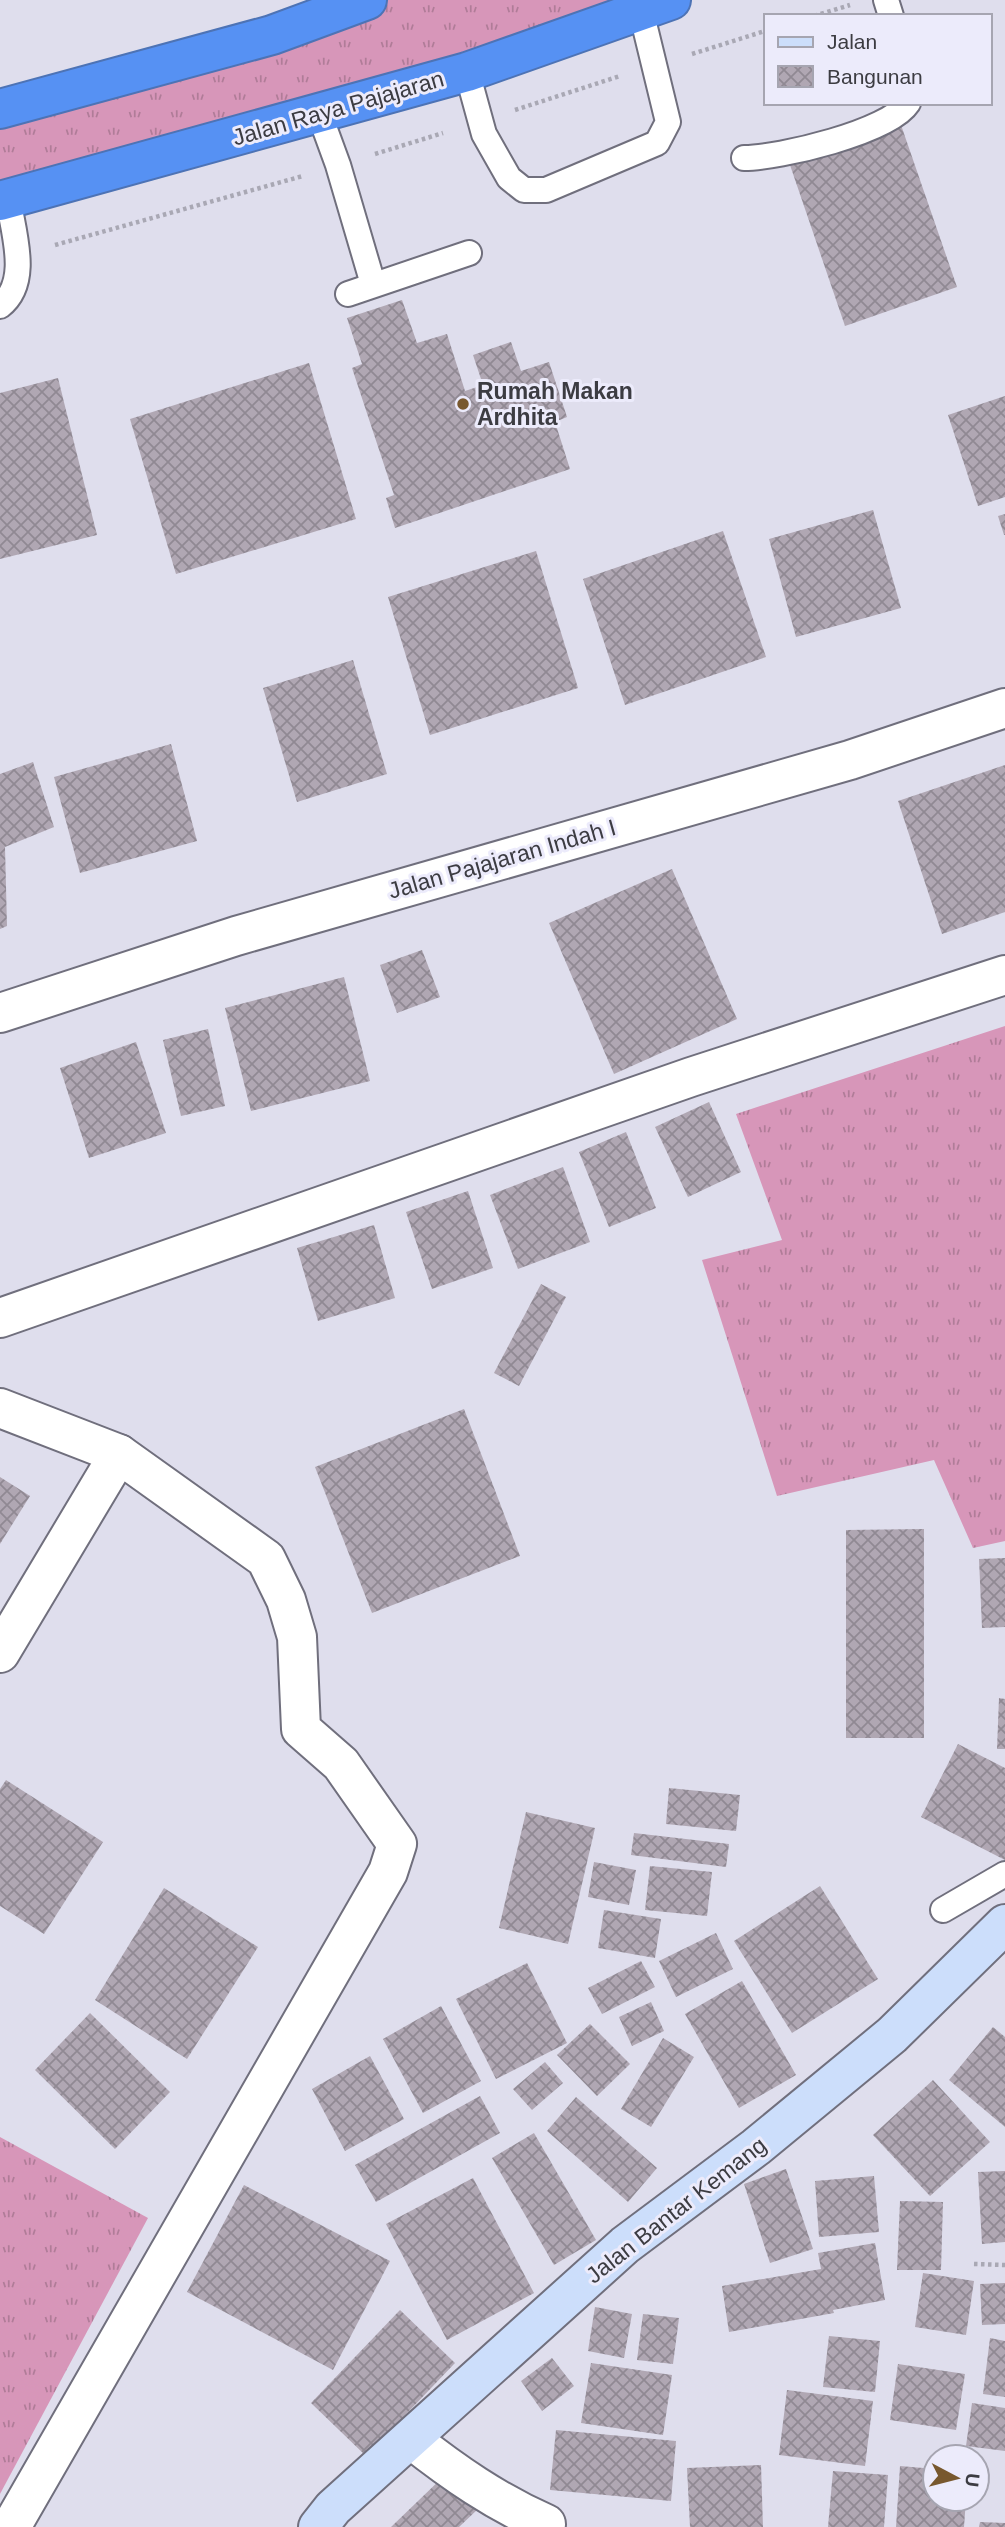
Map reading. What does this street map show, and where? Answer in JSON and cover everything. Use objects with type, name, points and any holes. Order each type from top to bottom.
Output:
[{"type":"highway","points":[[0,110],[272,35],[368,0]]},
{"type":"highway","name":"Jalan Raya Pajajaran","points":[[4,200],[467,72],[656,6]]},
{"type":"street","name":"Jalan Pajajaran Indah I","points":[[0,1013],[236,936],[850,760],[1005,708]]},
{"type":"street","points":[[0,1318],[691,1077],[1005,975]]},
{"type":"street","points":[[0,1408],[119,1454],[266,1559],[286,1600],[297,1637],[301,1729],[341,1764],[397,1844],[388,1872],[11,2527]]},
{"type":"street","points":[[0,1653],[119,1454]]},
{"type":"street","name":"Jalan Bantar Kemang","points":[[334,2521],[411,2439],[625,2245],[746,2155],[892,2035],[1005,1924]]},
{"type":"street","points":[[411,2439],[499,2502],[546,2524]]},
{"type":"lane","points":[[467,72],[480,121],[509,178],[524,190],[547,190],[657,143],[668,122],[655,65],[656,6]]},
{"type":"lane","points":[[744,158],[783,154],[881,124],[900,114],[907,105]]},
{"type":"lane","points":[[319,113],[338,165],[373,284]]},
{"type":"lane","points":[[0,306],[16,288],[18,256],[4,200]]},
{"type":"lane","points":[[348,294],[469,253]]},
{"type":"lane","points":[[943,1910],[1005,1874]]},
{"type":"path","points":[[820,14],[853,4]]},
{"type":"path","points":[[18,256],[338,165],[764,31]]},
{"type":"path","points":[[974,2264],[1005,2264]]},
{"type":"green space","points":[[358,0],[641,0],[0,203],[0,109]]},
{"type":"green space","points":[[1005,1026],[1005,1541],[973,1548],[934,1460],[777,1496],[702,1260],[782,1240],[736,1114]]},
{"type":"green space","points":[[0,2137],[148,2218],[0,2494]]},
{"type":"building","points":[[901,125],[957,287],[845,326],[790,165]]},
{"type":"building","name":"Rumah Makan Ardhita","points":[[402,300],[417,343],[447,334],[465,391],[483,385],[473,355],[511,342],[521,371],[549,362],[567,417],[555,422],[570,469],[395,528],[386,498],[394,495],[352,368],[362,364],[347,318]]},
{"type":"building","points":[[309,363],[356,519],[176,574],[130,419]]},
{"type":"building","points":[[58,378],[97,535],[0,559],[0,393]]},
{"type":"building","points":[[1005,396],[1005,497],[978,506],[948,415]]},
{"type":"building","points":[[873,510],[901,608],[796,637],[769,539]]},
{"type":"building","points":[[1005,514],[1005,535],[1004,535],[998,516]]},
{"type":"building","points":[[723,531],[766,657],[625,705],[583,579]]},
{"type":"building","points":[[536,551],[578,688],[430,735],[388,597]]},
{"type":"building","points":[[353,660],[387,774],[297,802],[263,688]]},
{"type":"building","points":[[171,744],[197,841],[80,873],[54,777]]},
{"type":"building","points":[[33,762],[54,827],[5,847],[7,926],[0,929],[0,774]]},
{"type":"building","points":[[1005,765],[1005,912],[942,934],[898,801]]},
{"type":"building","points":[[672,869],[737,1019],[614,1074],[549,923]]},
{"type":"building","points":[[422,950],[440,997],[397,1013],[380,965]]},
{"type":"building","points":[[344,977],[370,1081],[251,1111],[225,1008]]},
{"type":"building","points":[[208,1029],[225,1106],[181,1116],[163,1040]]},
{"type":"building","points":[[136,1042],[166,1133],[89,1158],[60,1068]]},
{"type":"building","points":[[709,1102],[741,1172],[688,1197],[655,1127]]},
{"type":"building","points":[[626,1132],[656,1208],[609,1227],[579,1152]]},
{"type":"building","points":[[563,1167],[590,1242],[518,1269],[490,1195]]},
{"type":"building","points":[[468,1191],[493,1268],[432,1289],[406,1212]]},
{"type":"building","points":[[374,1225],[395,1298],[318,1321],[297,1248]]},
{"type":"building","points":[[541,1284],[566,1297],[519,1386],[494,1373]]},
{"type":"building","points":[[464,1409],[520,1556],[372,1613],[315,1467]]},
{"type":"building","points":[[0,1477],[30,1496],[0,1544]]},
{"type":"building","points":[[924,1529],[924,1738],[846,1738],[846,1530]]},
{"type":"building","points":[[1005,1558],[1005,1627],[982,1628],[979,1559]]},
{"type":"building","points":[[999,1698],[1005,1699],[1005,1749],[997,1749]]},
{"type":"building","points":[[958,1744],[1005,1768],[1005,1860],[921,1817]]},
{"type":"building","points":[[6,1780],[103,1842],[44,1934],[0,1906],[0,1789]]},
{"type":"building","points":[[669,1788],[740,1795],[736,1831],[666,1824]]},
{"type":"building","points":[[526,1812],[595,1828],[568,1944],[499,1928]]},
{"type":"building","points":[[634,1833],[729,1844],[726,1867],[631,1855]]},
{"type":"building","points":[[594,1862],[636,1870],[629,1905],[588,1897]]},
{"type":"building","points":[[650,1866],[712,1872],[707,1916],[645,1910]]},
{"type":"building","points":[[820,1886],[878,1979],[792,2033],[734,1941]]},
{"type":"building","points":[[164,1888],[258,1947],[187,2059],[95,2000]]},
{"type":"building","points":[[604,1910],[661,1919],[655,1958],[598,1948]]},
{"type":"building","points":[[716,1933],[733,1969],[676,1997],[659,1961]]},
{"type":"building","points":[[641,1961],[655,1987],[602,2014],[588,1988]]},
{"type":"building","points":[[527,1963],[567,2043],[496,2079],[456,1999]]},
{"type":"building","points":[[742,1981],[796,2075],[739,2108],[685,2014]]},
{"type":"building","points":[[651,2002],[664,2031],[632,2046],[619,2017]]},
{"type":"building","points":[[441,2006],[481,2081],[423,2113],[383,2039]]},
{"type":"building","points":[[90,2013],[170,2092],[115,2149],[35,2070]]},
{"type":"building","points":[[590,2024],[630,2064],[597,2096],[557,2055]]},
{"type":"building","points":[[993,2027],[1005,2037],[1005,2127],[949,2080]]},
{"type":"building","points":[[663,2038],[694,2057],[651,2127],[621,2109]]},
{"type":"building","points":[[370,2056],[404,2119],[345,2151],[312,2089]]},
{"type":"building","points":[[545,2062],[563,2083],[532,2110],[513,2089]]},
{"type":"building","points":[[933,2080],[990,2142],[930,2196],[873,2135]]},
{"type":"building","points":[[480,2096],[500,2133],[376,2202],[355,2165]]},
{"type":"building","points":[[576,2097],[657,2168],[628,2202],[547,2131]]},
{"type":"building","points":[[534,2133],[596,2240],[554,2265],[492,2158]]},
{"type":"building","points":[[786,2169],[813,2249],[770,2263],[744,2184]]},
{"type":"building","points":[[1005,2171],[1005,2242],[982,2244],[978,2172]]},
{"type":"building","points":[[874,2176],[879,2232],[819,2237],[815,2181]]},
{"type":"building","points":[[473,2178],[534,2293],[447,2340],[386,2224]]},
{"type":"building","points":[[244,2185],[390,2261],[333,2370],[187,2292]]},
{"type":"building","points":[[900,2201],[943,2202],[941,2270],[897,2270]]},
{"type":"building","points":[[875,2243],[885,2300],[833,2310],[834,2313],[729,2332],[722,2286],[821,2269],[818,2253]]},
{"type":"building","points":[[923,2273],[974,2281],[966,2335],[915,2327]]},
{"type":"building","points":[[1005,2283],[1005,2324],[982,2325],[980,2284]]},
{"type":"building","points":[[595,2307],[632,2314],[624,2358],[588,2351]]},
{"type":"building","points":[[400,2310],[455,2363],[366,2456],[311,2403]]},
{"type":"building","points":[[643,2314],[679,2318],[673,2364],[637,2360]]},
{"type":"building","points":[[829,2336],[880,2341],[875,2392],[823,2387]]},
{"type":"building","points":[[990,2338],[1005,2341],[1005,2397],[983,2394]]},
{"type":"building","points":[[552,2358],[574,2386],[542,2411],[521,2381]]},
{"type":"building","points":[[591,2363],[672,2375],[663,2435],[581,2423]]},
{"type":"building","points":[[898,2364],[965,2374],[956,2430],[890,2420]]},
{"type":"building","points":[[787,2390],[873,2401],[865,2466],[779,2455]]},
{"type":"building","points":[[972,2403],[1005,2408],[1005,2451],[991,2449],[991,2443],[966,2443]]},
{"type":"building","points":[[556,2430],[676,2441],[671,2501],[550,2490]]},
{"type":"building","points":[[761,2465],[763,2527],[690,2527],[687,2468]]},
{"type":"building","points":[[900,2466],[921,2468],[921,2513],[965,2513],[964,2527],[896,2527]]},
{"type":"building","points":[[833,2471],[888,2475],[884,2527],[828,2527]]},
{"type":"building","points":[[445,2475],[478,2509],[459,2527],[391,2527]]},
{"type":"building","points":[[980,2522],[1005,2523],[1005,2527],[979,2527]]},
{"type":"place","name":"Rumah Makan Ardhita","points":[[463,404]]}]
